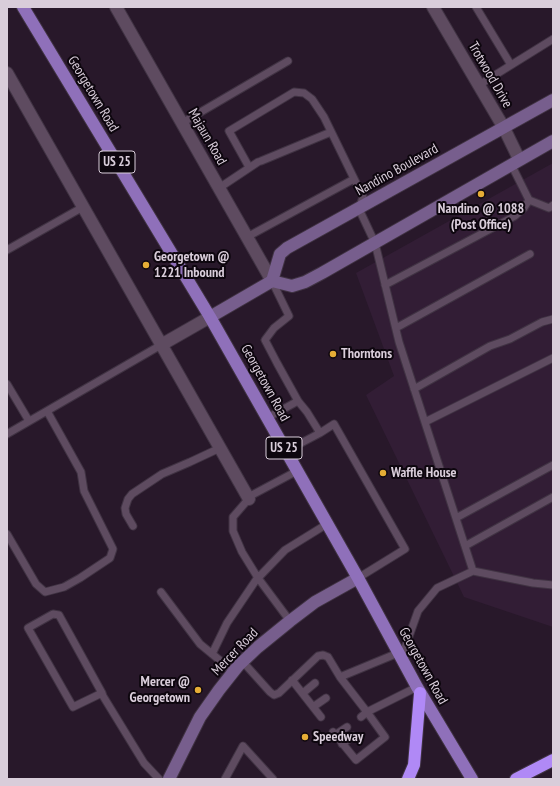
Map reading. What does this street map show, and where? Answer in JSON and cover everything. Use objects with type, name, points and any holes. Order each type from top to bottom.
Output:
[{"type":"highway","points":[[408,779],[414,765],[419,690]]},
{"type":"highway","points":[[516,779],[553,760]]},
{"type":"main road","name":"Georgetown Road","points":[[23,7],[210,317],[358,578],[419,690],[472,779]]},
{"type":"street","name":"Majaun Road","points":[[116,7],[272,281]]},
{"type":"street","name":"Trotwood Drive","points":[[433,7],[504,128],[515,161]]},
{"type":"street","points":[[7,73],[249,499]]},
{"type":"street","name":"Nandino Boulevard","points":[[272,281],[280,254],[287,248],[553,100]]},
{"type":"street","points":[[161,345],[272,281],[292,286],[305,282],[515,161],[553,141]]},
{"type":"street","name":"Mercer Road","points":[[169,779],[200,717],[219,690],[243,662],[258,647],[315,602],[358,578]]},
{"type":"lane","points":[[476,7],[511,65]]},
{"type":"lane","points":[[479,85],[553,40]]},
{"type":"lane","points":[[182,123],[288,61]]},
{"type":"lane","points":[[249,167],[229,131],[294,92],[304,93],[312,99],[324,117],[363,197],[358,209],[375,243],[399,342],[473,571]]},
{"type":"lane","points":[[219,188],[260,161],[331,132]]},
{"type":"lane","points":[[515,161],[529,200],[549,208],[553,205]]},
{"type":"lane","points":[[247,237],[354,179]]},
{"type":"lane","points":[[385,285],[515,216],[524,208],[529,200]]},
{"type":"lane","points":[[7,250],[83,207]]},
{"type":"lane","points":[[396,328],[530,254]]},
{"type":"lane","points":[[272,281],[289,316],[274,328],[265,340],[298,401],[320,433]]},
{"type":"lane","points":[[414,390],[490,346],[510,339],[542,322],[553,319]]},
{"type":"lane","points":[[7,434],[161,345]]},
{"type":"lane","points":[[425,422],[553,358]]},
{"type":"lane","points":[[7,384],[29,421]]},
{"type":"lane","points":[[267,418],[298,401]]},
{"type":"lane","points":[[7,534],[36,584],[44,592],[64,587],[80,578],[110,558],[113,549],[84,491],[81,472],[47,411]]},
{"type":"lane","points":[[286,451],[334,424],[405,549],[358,578]]},
{"type":"lane","points":[[133,526],[126,514],[125,508],[132,494],[162,474],[220,448]]},
{"type":"lane","points":[[456,518],[553,465]]},
{"type":"lane","points":[[290,621],[258,578],[242,552],[233,532],[233,517],[252,495],[297,470]]},
{"type":"lane","points":[[465,546],[553,498]]},
{"type":"lane","points":[[212,654],[227,623],[258,578],[285,550],[327,524]]},
{"type":"lane","points":[[340,677],[400,656],[418,611],[437,588],[473,571],[533,583],[553,585]]},
{"type":"lane","points":[[161,592],[200,644],[234,672]]},
{"type":"lane","points":[[102,693],[73,707],[28,628],[53,614],[59,615],[102,693],[144,763],[159,779]]},
{"type":"lane","points":[[243,662],[274,695],[279,693],[318,656],[323,655],[328,657],[332,671],[340,677],[343,686],[371,724],[385,737],[356,760],[334,734],[347,727]]},
{"type":"lane","points":[[292,680],[321,717]]},
{"type":"lane","points":[[303,693],[315,684]]},
{"type":"lane","points":[[364,714],[419,690]]},
{"type":"lane","points":[[313,707],[326,698]]},
{"type":"lane","points":[[342,744],[353,736]]},
{"type":"lane","points":[[225,779],[243,746],[273,779]]},
{"type":"shaded area","points":[[553,163],[553,627],[464,597],[366,395],[394,376],[356,273]]},
{"type":"place","name":"Nandino @ 1088 (Post Office)","points":[[481,194]]},
{"type":"place","name":"Georgetown @ 1221 Inbound","points":[[146,265]]},
{"type":"place","name":"Thorntons","points":[[333,354]]},
{"type":"place","name":"Waffle House","points":[[383,473]]},
{"type":"place","name":"Mercer @ Georgetown","points":[[198,690]]},
{"type":"place","name":"Speedway","points":[[305,737]]}]
